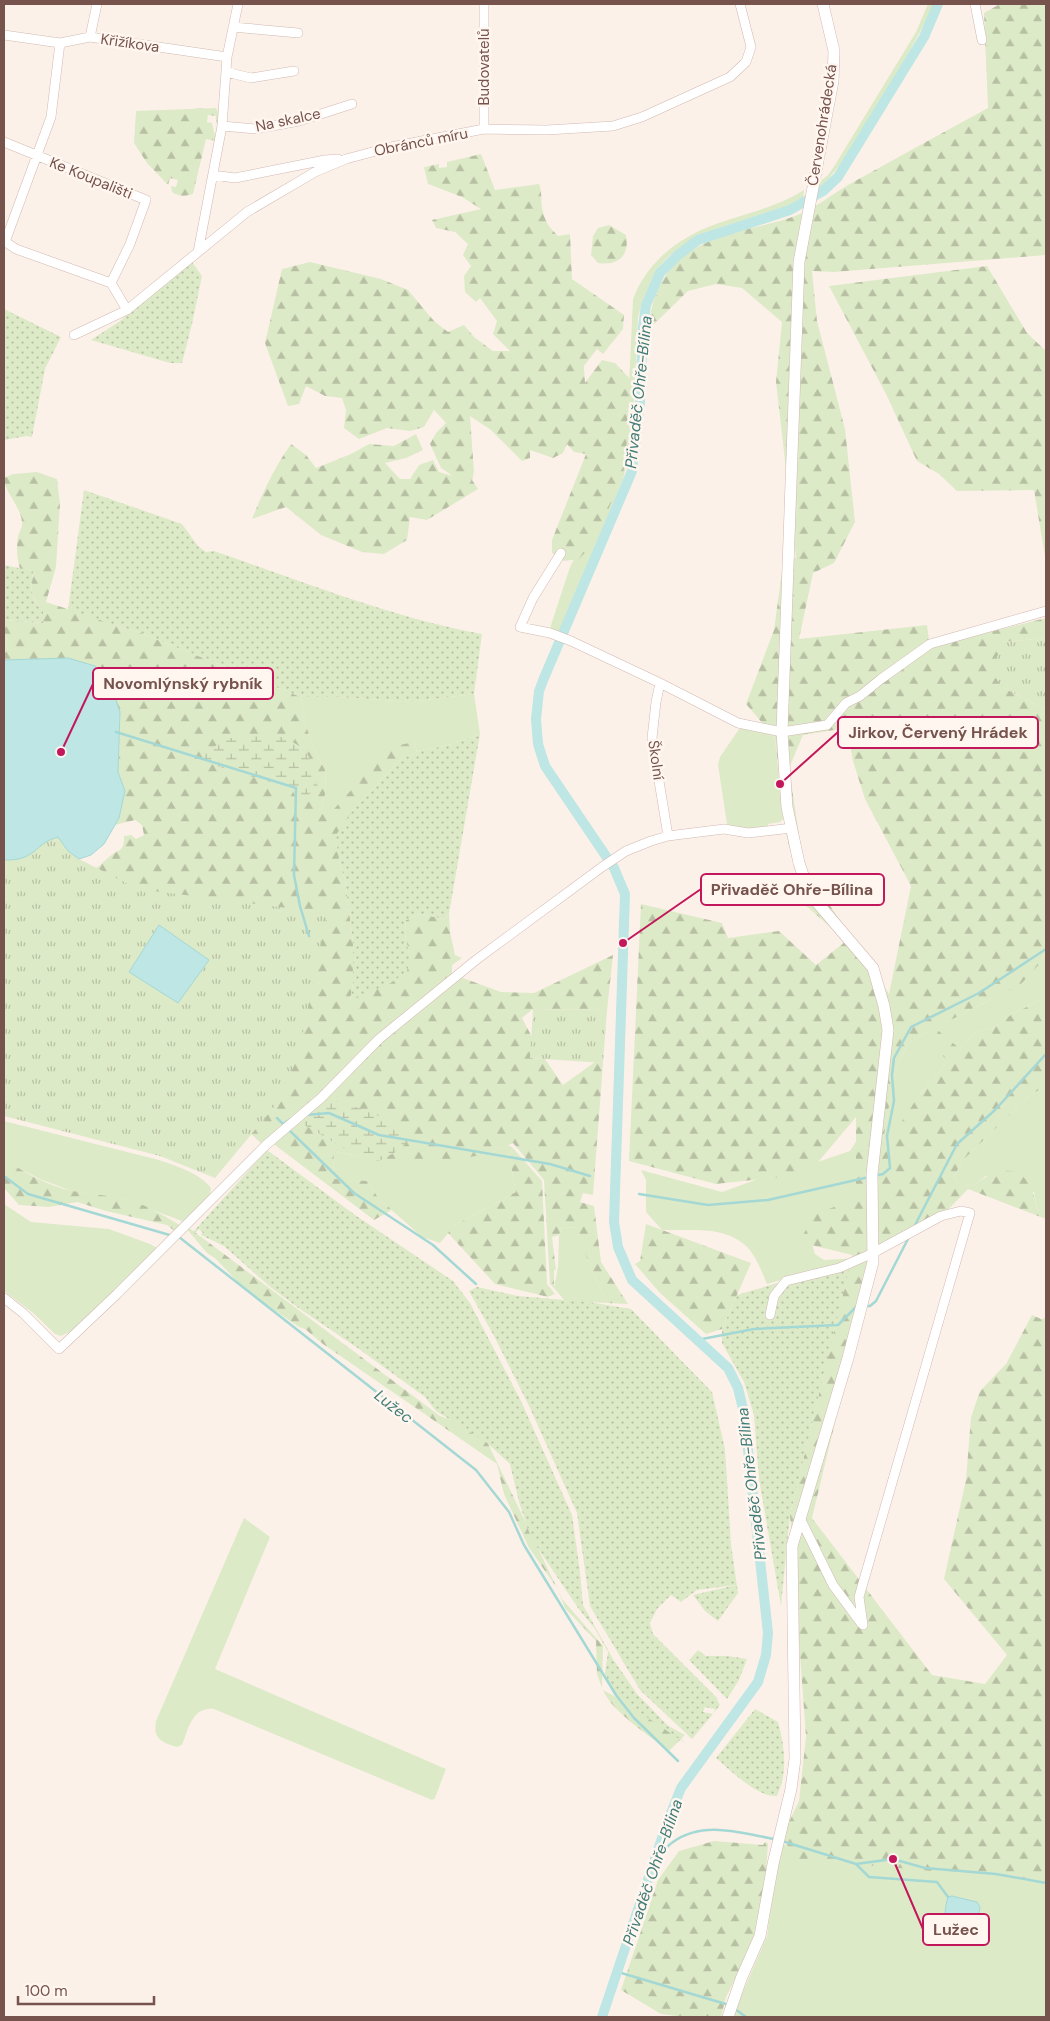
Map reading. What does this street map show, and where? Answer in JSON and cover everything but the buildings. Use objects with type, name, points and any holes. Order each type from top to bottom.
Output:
[{"type":"street","points":[[90,37],[97,4]]},
{"type":"street","points":[[198,252],[222,126],[227,57],[238,4]]},
{"type":"street","name":"Budovatelů","points":[[484,4],[484,129]]},
{"type":"street","name":"Obránců míru","points":[[74,335],[127,310],[247,212],[315,172],[346,159],[391,147],[484,129],[593,128],[613,126],[642,117],[730,77],[746,62],[751,47],[740,4]]},
{"type":"street","name":"Červenohrádecká","points":[[730,2011],[741,1979],[760,1936],[791,1789],[794,1760],[792,1546],[848,1358],[873,1262],[872,1174],[888,1030],[884,1006],[873,968],[809,893],[799,863],[788,807],[782,732],[799,262],[833,81],[834,51],[823,4]]},
{"type":"street","points":[[975,4],[982,40]]},
{"type":"street","points":[[234,27],[298,33]]},
{"type":"street","name":"Křižíkova","points":[[4,35],[60,43],[90,37],[227,57]]},
{"type":"street","name":"Ke Koupališti","points":[[4,142],[36,156],[146,200],[130,244],[111,283],[16,249],[4,241],[36,156],[51,117],[60,43]]},
{"type":"street","points":[[226,72],[251,78],[294,72]]},
{"type":"street","name":"Na skalce","points":[[222,126],[256,129],[299,121],[352,104]]},
{"type":"street","points":[[213,175],[235,178],[326,160],[346,159]]},
{"type":"street","points":[[111,283],[127,310]]},
{"type":"street","points":[[561,553],[533,598],[520,627],[550,633],[571,641],[660,683],[738,723],[782,732],[827,726],[846,703],[860,696],[930,644],[1046,611]]},
{"type":"street","name":"Školní","points":[[660,683],[652,738],[668,836]]},
{"type":"street","points":[[4,1298],[23,1313],[59,1349],[266,1145],[321,1098],[379,1039],[476,960],[620,855],[651,840],[668,836],[724,829],[748,833],[792,828]]},
{"type":"street","points":[[770,1315],[774,1296],[786,1281],[839,1268],[873,1253],[941,1216],[961,1210],[970,1213],[859,1596],[863,1625],[834,1585],[800,1518]]},
{"type":"green space","points":[[928,4],[934,4],[921,31],[898,70],[849,151],[818,190],[819,182],[828,175],[835,165],[916,32]]},
{"type":"green space","points":[[1000,4],[1046,4],[1046,255],[834,272],[812,271],[817,321],[845,429],[855,522],[834,563],[813,573],[799,639],[927,625],[930,647],[1046,618],[1046,638],[1004,642],[1004,688],[1046,710],[1046,952],[1043,960],[1021,984],[935,1028],[960,1049],[976,1032],[995,1027],[1012,1014],[1046,998],[1046,1086],[1029,1096],[962,1161],[954,1177],[958,1182],[973,1186],[996,1173],[1015,1172],[1023,1176],[1029,1184],[1037,1209],[1046,1215],[1046,1219],[968,1189],[938,1220],[875,1257],[812,1518],[932,1675],[985,1684],[1007,1655],[944,1579],[966,1480],[971,1417],[980,1391],[1006,1364],[1032,1315],[1041,1319],[1046,1318],[1046,1881],[797,1859],[784,1840],[789,1822],[799,1801],[806,1737],[790,1515],[852,1255],[799,1242],[815,1214],[856,1199],[856,1117],[808,1174],[716,1184],[629,1161],[641,904],[722,923],[728,938],[779,931],[816,965],[846,941],[803,903],[786,833],[775,738],[746,704],[774,630],[782,571],[796,557],[776,382],[782,322],[742,288],[716,284],[688,291],[647,331],[651,311],[665,276],[679,260],[692,250],[720,237],[802,213],[848,185],[988,108],[984,13]],"holes":[[[847,728],[853,761],[865,799],[911,886],[889,994],[804,868],[789,768],[803,735]],[[929,1031],[948,1048],[943,1056],[948,1061],[919,1095],[888,1143],[883,1141],[895,1071],[908,1043]]]},
{"type":"green space","points":[[216,108],[221,124],[216,123],[216,116],[208,115],[207,122],[212,123],[216,141],[206,139],[193,194],[182,196],[175,194],[172,192],[171,186],[176,187],[178,180],[170,178],[168,185],[147,163],[134,143],[136,111]]},
{"type":"green space","points":[[481,154],[495,190],[539,184],[545,219],[558,236],[570,234],[572,279],[624,315],[623,329],[603,354],[597,349],[584,366],[585,383],[602,360],[615,363],[633,382],[623,477],[592,545],[579,559],[564,561],[552,553],[552,540],[586,454],[574,452],[567,444],[563,453],[553,458],[530,450],[530,458],[522,461],[491,430],[470,416],[474,472],[472,480],[478,489],[427,520],[410,517],[407,540],[384,554],[362,552],[321,535],[286,507],[252,519],[269,480],[291,444],[306,455],[316,468],[351,454],[369,444],[394,446],[416,434],[423,450],[406,458],[385,463],[400,479],[410,479],[419,465],[433,460],[439,472],[453,476],[441,468],[430,444],[436,433],[446,423],[434,410],[424,427],[410,431],[387,428],[359,439],[344,428],[346,410],[342,398],[325,396],[306,386],[299,404],[288,406],[265,343],[282,269],[310,262],[381,279],[408,290],[434,321],[448,332],[464,325],[474,337],[493,351],[510,351],[493,334],[497,321],[480,298],[476,302],[465,292],[464,276],[471,266],[463,255],[468,244],[455,232],[436,228],[432,220],[481,209],[462,197],[428,184],[424,167],[439,164],[439,168],[447,167],[447,162]]},
{"type":"green space","points":[[804,190],[803,201],[704,233],[669,256],[659,267],[643,299],[638,317],[634,403],[628,460],[623,479],[560,632],[550,628],[570,567],[582,543],[628,405],[633,299],[639,286],[649,270],[663,255],[697,232],[769,207]]},
{"type":"green space","points":[[609,225],[626,235],[626,249],[617,261],[605,264],[598,263],[591,255],[593,236],[598,228]]},
{"type":"green space","points":[[192,262],[202,276],[182,363],[170,363],[91,340],[120,321]]},
{"type":"green space","points":[[987,266],[1027,333],[1046,351],[1046,563],[1034,490],[957,491],[939,474],[917,461],[886,394],[829,286]]},
{"type":"green space","points":[[4,309],[61,337],[45,369],[32,437],[27,436],[4,440]]},
{"type":"green space","points":[[37,472],[57,479],[60,504],[56,567],[46,602],[138,632],[301,697],[306,726],[315,751],[325,770],[326,791],[321,808],[326,818],[362,778],[395,746],[414,742],[417,752],[401,759],[352,811],[339,861],[345,880],[353,942],[353,983],[350,1001],[410,959],[405,934],[406,920],[421,914],[444,919],[449,914],[450,932],[455,955],[462,958],[452,965],[452,974],[501,992],[534,993],[613,955],[607,1010],[533,1009],[522,1018],[532,1037],[531,1058],[545,1059],[563,1085],[595,1062],[603,1063],[593,1195],[583,1193],[580,1202],[594,1206],[601,1262],[628,1304],[607,1303],[588,1261],[577,1228],[562,1227],[559,1235],[552,1237],[556,1270],[554,1270],[554,1288],[550,1284],[544,1180],[513,1143],[488,1154],[451,1160],[382,1161],[334,1151],[333,1179],[368,1181],[378,1198],[392,1210],[374,1220],[275,1145],[262,1144],[251,1134],[257,1126],[280,922],[4,860],[19,860],[46,840],[68,851],[89,871],[99,866],[122,848],[124,836],[131,835],[136,839],[144,835],[142,825],[135,820],[115,825],[119,818],[125,791],[118,772],[120,712],[11,661],[4,660],[4,620],[43,623],[40,607],[31,593],[33,571],[20,569],[17,545],[22,525],[21,516],[4,478],[13,474]]},
{"type":"green space","points":[[84,490],[182,524],[198,546],[206,552],[214,551],[380,608],[448,627],[482,634],[474,694],[410,702],[339,697],[301,697],[138,632],[68,610]]},
{"type":"green space","points":[[4,565],[33,571],[32,593],[43,610],[43,623],[4,620]]},
{"type":"green space","points":[[1046,638],[1046,710],[1004,688],[990,672],[1004,642]]},
{"type":"green space","points":[[474,694],[480,734],[452,744],[417,752],[414,742],[326,819],[321,808],[326,791],[325,770],[315,751],[306,726],[301,697],[339,697],[410,702]]},
{"type":"green space","points":[[745,728],[772,735],[775,738],[783,819],[780,822],[768,824],[768,826],[747,829],[736,828],[727,824],[718,765],[720,757],[739,729]]},
{"type":"green space","points":[[480,734],[449,914],[444,919],[421,914],[406,920],[405,934],[410,959],[407,971],[391,983],[350,1001],[353,983],[353,942],[345,880],[339,861],[336,835],[352,811],[401,759],[417,752],[452,744]]},
{"type":"green space","points":[[275,735],[302,748],[307,753],[313,767],[318,788],[298,802],[292,789],[201,761],[206,751],[230,738]]},
{"type":"green space","points":[[58,837],[68,851],[79,859],[138,889],[327,913],[298,1057],[274,1107],[215,1178],[160,1156],[4,1116],[4,860],[23,858],[50,840]]},
{"type":"green space","points":[[1046,952],[1046,998],[1012,1014],[995,1027],[976,1032],[960,1049],[934,1028],[988,1001],[1043,960]]},
{"type":"green space","points":[[533,1009],[607,1010],[603,1063],[530,1058]]},
{"type":"green space","points":[[929,1031],[949,1048],[948,1061],[919,1095],[889,1143],[883,1141],[895,1071],[908,1043]]},
{"type":"green space","points":[[1046,1086],[1046,1215],[1037,1209],[1034,1192],[986,1176],[973,1186],[958,1182],[954,1177],[962,1161],[1029,1096]]},
{"type":"green space","points":[[333,1101],[353,1106],[384,1119],[401,1132],[407,1141],[401,1149],[379,1161],[366,1161],[294,1119],[301,1110]]},
{"type":"green space","points":[[4,1121],[173,1165],[201,1178],[211,1188],[210,1197],[187,1223],[124,1199],[72,1191],[42,1180],[16,1167],[4,1158]]},
{"type":"green space","points":[[862,1132],[866,1210],[811,1240],[815,1254],[824,1260],[858,1258],[767,1284],[759,1264],[747,1247],[738,1240],[718,1232],[662,1230],[646,1212],[646,1180],[641,1170],[722,1192],[769,1175],[791,1171],[850,1151]]},
{"type":"green space","points":[[508,1145],[513,1148],[509,1154],[516,1192],[455,1225],[440,1243],[422,1237],[378,1198],[368,1181],[333,1180],[334,1151],[362,1157],[488,1154]]},
{"type":"green space","points":[[513,1148],[542,1181],[547,1284],[555,1294],[548,1297],[495,1284],[448,1233],[455,1225],[516,1192],[509,1154]]},
{"type":"green space","points":[[267,1150],[355,1215],[453,1281],[470,1303],[521,1401],[572,1515],[583,1605],[613,1659],[637,1694],[685,1743],[614,1695],[605,1673],[608,1652],[595,1629],[578,1608],[531,1538],[519,1502],[510,1464],[486,1442],[436,1411],[425,1397],[269,1286],[224,1246],[201,1235],[203,1233],[199,1229],[195,1233],[193,1232]]},
{"type":"green space","points":[[4,1158],[28,1174],[54,1186],[131,1201],[154,1210],[183,1227],[177,1233],[167,1225],[106,1211],[77,1202],[49,1207],[19,1205],[4,1188]]},
{"type":"green space","points":[[4,1204],[31,1222],[109,1229],[159,1249],[78,1328],[61,1336],[55,1334],[33,1313],[4,1291]]},
{"type":"green space","points":[[180,1221],[440,1416],[482,1431],[557,1588],[529,1548],[504,1494],[497,1464],[323,1344],[305,1329],[299,1327],[245,1290],[216,1259],[207,1253]]},
{"type":"green space","points":[[646,1224],[751,1263],[722,1329],[706,1334],[660,1293],[635,1264],[640,1261]]},
{"type":"green space","points":[[562,1227],[578,1228],[588,1261],[607,1303],[565,1301],[554,1288],[558,1267],[559,1236]]},
{"type":"green space","points":[[851,1261],[790,1515],[781,1606],[759,1479],[754,1415],[744,1382],[722,1343],[722,1329],[737,1295]]},
{"type":"green space","points":[[477,1287],[518,1296],[589,1302],[631,1309],[712,1392],[725,1449],[731,1544],[738,1593],[718,1621],[705,1611],[693,1595],[736,1585],[697,1590],[681,1602],[671,1595],[657,1609],[650,1623],[653,1634],[716,1697],[720,1705],[714,1713],[715,1709],[705,1707],[703,1712],[713,1714],[692,1739],[640,1690],[590,1606],[577,1513],[530,1408],[469,1291]]},
{"type":"green space","points":[[244,1518],[270,1537],[215,1669],[446,1769],[435,1798],[432,1800],[214,1709],[201,1711],[196,1715],[189,1726],[182,1745],[177,1747],[159,1739],[155,1727],[156,1721]]},
{"type":"green space","points":[[557,1588],[562,1599],[603,1646],[602,1688],[597,1674],[596,1641],[565,1608]]},
{"type":"green space","points":[[698,1650],[706,1656],[728,1656],[747,1659],[739,1680],[727,1699],[689,1660]]},
{"type":"green space","points":[[603,1690],[685,1735],[669,1751],[623,1715],[607,1698]]},
{"type":"green space","points":[[755,1709],[778,1722],[784,1750],[784,1769],[777,1796],[769,1795],[753,1788],[716,1758]]},
{"type":"green space","points":[[714,1841],[763,1845],[765,1842],[768,1843],[764,1903],[756,1937],[726,1997],[721,2017],[685,2017],[661,2014],[621,1990],[658,1880],[679,1851]]},
{"type":"green space","points":[[779,1844],[1046,1867],[1046,2017],[732,2017],[767,1936]]},
{"type":"water","points":[[68,658],[95,666],[111,686],[120,712],[118,772],[125,791],[119,818],[104,844],[91,855],[79,859],[68,851],[58,837],[50,840],[23,858],[4,860],[4,660]]},
{"type":"water","points":[[159,925],[209,960],[178,1003],[129,972]]},
{"type":"water","points":[[952,1896],[977,1902],[980,1907],[978,1919],[960,1926],[949,1927],[945,1916],[945,1908],[948,1897]]},
{"type":"waterway","name":"Přivaděč Ohře-Bílina","points":[[602,2017],[667,1823],[681,1788],[758,1682],[766,1655],[768,1633],[744,1413],[738,1388],[728,1368],[632,1280],[618,1247],[614,1222],[625,894],[614,868],[545,766],[538,744],[536,719],[539,691],[632,471],[640,402],[643,327],[646,305],[660,273],[678,255],[698,240],[790,210],[823,191],[838,177],[924,37],[938,4]]},
{"type":"waterway","points":[[116,732],[296,788],[294,875],[300,906],[309,936]]},
{"type":"waterway","points":[[874,1176],[883,1174],[890,1168],[887,1136],[894,1101],[892,1075],[894,1058],[911,1027],[979,993],[1046,949]]},
{"type":"waterway","points":[[914,1227],[957,1144],[995,1110],[1046,1054]]},
{"type":"waterway","points":[[306,1115],[329,1113],[379,1135],[550,1164],[590,1176]]},
{"type":"waterway","points":[[277,1118],[283,1124],[295,1116]]},
{"type":"waterway","points":[[289,1130],[354,1193],[433,1245],[476,1284]]},
{"type":"waterway","name":"Lužec","points":[[4,1176],[28,1194],[173,1236]]},
{"type":"waterway","points":[[639,1194],[708,1205],[768,1200],[869,1177]]},
{"type":"waterway","name":"Lužec","points":[[179,1237],[476,1470],[509,1512],[524,1545],[616,1695],[634,1718],[678,1761]]},
{"type":"waterway","points":[[866,1306],[870,1306],[876,1301],[909,1237]]},
{"type":"waterway","points":[[697,1340],[754,1329],[838,1325],[858,1305]]},
{"type":"waterway","points":[[656,1859],[673,1842],[697,1831],[722,1830],[774,1839]]},
{"type":"waterway","name":"Lužec","points":[[782,1841],[856,1864],[893,1859],[925,1868],[996,1874],[1046,1883]]},
{"type":"waterway","points":[[856,1864],[869,1877],[937,1882],[948,1897]]},
{"type":"waterway","points":[[618,1972],[729,2005]]},
{"type":"waterway","points":[[735,2009],[746,2017]]},
{"type":"place","name":"Novomlýnský rybník","points":[[61,752]]},
{"type":"place","name":"Jirkov, Červený Hrádek","points":[[780,784]]},
{"type":"place","name":"Přivaděč Ohře-Bílina","points":[[623,943]]},
{"type":"place","name":"Lužec","points":[[893,1859]]}]
